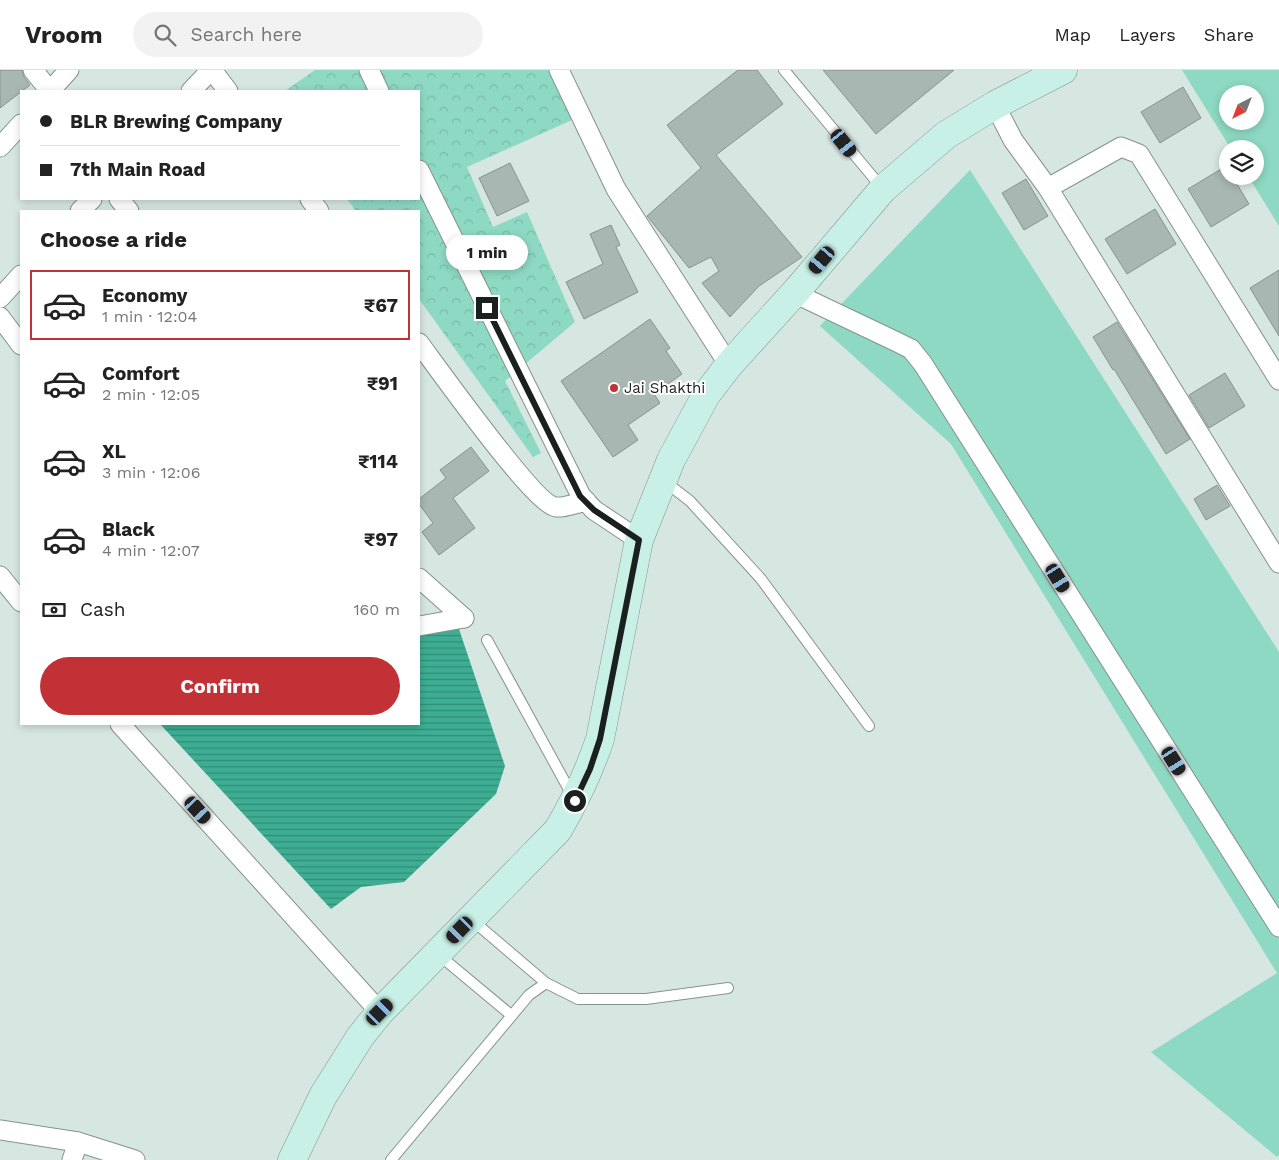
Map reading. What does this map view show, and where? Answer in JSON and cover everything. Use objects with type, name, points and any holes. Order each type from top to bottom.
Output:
[{"type":"street","points":[[34,70],[49,90]]},
{"type":"street","points":[[51,90],[69,70]]},
{"type":"street","points":[[192,90],[211,70],[227,90]]},
{"type":"street","points":[[369,70],[379,90]]},
{"type":"street","points":[[560,70],[616,190],[729,365]]},
{"type":"street","points":[[292,1160],[323,1096],[355,1044],[380,1012],[558,830],[575,801],[590,769],[600,739],[639,540],[671,460],[706,395],[729,365],[794,293],[883,189],[946,136],[995,105],[1063,70]]},
{"type":"street","points":[[995,105],[1013,140],[1048,188],[1279,563]]},
{"type":"street","points":[[0,147],[20,125]]},
{"type":"street","points":[[1048,188],[1120,147],[1139,154],[1279,380]]},
{"type":"street","points":[[420,172],[580,496],[594,510],[639,540]]},
{"type":"street","points":[[81,210],[91,200]]},
{"type":"street","points":[[0,298],[20,276]]},
{"type":"street","points":[[794,293],[910,349],[923,364],[1279,927]]},
{"type":"street","points":[[0,317],[20,344]]},
{"type":"street","points":[[420,344],[519,475],[546,503],[556,507],[586,501]]},
{"type":"street","points":[[0,576],[20,601]]},
{"type":"street","points":[[420,579],[464,618],[420,626]]},
{"type":"street","points":[[121,725],[380,1012]]},
{"type":"street","points":[[0,1130],[78,1142],[136,1160]]},
{"type":"street","points":[[72,1160],[78,1142]]},
{"type":"lane","points":[[784,70],[883,189]]},
{"type":"lane","points":[[663,480],[690,501],[762,579],[869,726]]},
{"type":"lane","points":[[487,640],[575,801]]},
{"type":"lane","points":[[471,919],[546,983],[578,999],[646,999],[728,988]]},
{"type":"lane","points":[[437,953],[511,1015]]},
{"type":"lane","points":[[391,1160],[511,1015],[529,995],[546,983]]},
{"type":"green space","points":[[315,70],[549,70],[572,120],[467,167],[493,227],[527,212],[575,322],[505,381],[541,453],[533,457],[420,300],[420,210],[355,210],[348,200],[420,200],[420,90],[286,90]]},
{"type":"green space","points":[[1182,70],[1279,70],[1279,226],[1254,185],[1264,185],[1264,140],[1225,140],[1219,130],[1264,130],[1264,85],[1219,85],[1219,130]]},
{"type":"green space","points":[[970,170],[1279,652],[1279,1155],[1277,1157],[1151,1052],[1277,973],[951,444],[820,326]]},
{"type":"shaded area","points":[[459,629],[505,766],[496,794],[404,882],[361,887],[331,909],[161,725],[420,725],[420,635]]},
{"type":"building","points":[[0,70],[22,70],[24,77],[30,85],[23,90],[20,90],[20,93],[0,108]]},
{"type":"building","points":[[738,70],[757,70],[783,104],[716,155],[802,257],[759,286],[730,317],[702,283],[719,271],[711,257],[689,268],[647,216],[701,168],[667,125]]},
{"type":"building","points":[[823,70],[954,70],[876,134]]},
{"type":"building","points":[[1183,87],[1201,118],[1160,143],[1141,112]]},
{"type":"building","points":[[510,163],[529,201],[497,216],[479,178]]},
{"type":"building","points":[[1219,170],[1219,185],[1237,185],[1249,204],[1211,227],[1188,189]]},
{"type":"building","points":[[1026,179],[1048,216],[1024,230],[1002,193]]},
{"type":"building","points":[[1155,209],[1176,244],[1127,274],[1105,239]]},
{"type":"building","points":[[611,225],[620,245],[616,247],[638,292],[584,319],[566,282],[603,264],[590,234]]},
{"type":"building","points":[[1279,270],[1279,336],[1250,288]]},
{"type":"building","name":"Jai Shakthi","points":[[650,319],[670,348],[666,351],[682,374],[654,394],[660,403],[628,425],[638,440],[613,457],[561,381]]},
{"type":"building","points":[[1117,322],[1190,439],[1166,454],[1093,337]]},
{"type":"building","points":[[1225,373],[1245,406],[1209,428],[1189,395]]},
{"type":"building","points":[[471,447],[489,471],[453,498],[475,528],[439,555],[422,532],[433,523],[420,505],[420,498],[446,478],[440,470]]},
{"type":"building","points":[[1217,485],[1230,506],[1206,520],[1194,499]]},
{"type":"place","name":"Jai Shakthi","points":[[614,388]]},
{"type":"route","points":[[487,308],[580,496],[594,510],[639,540],[630,576],[600,739],[590,769],[575,801]]}]
